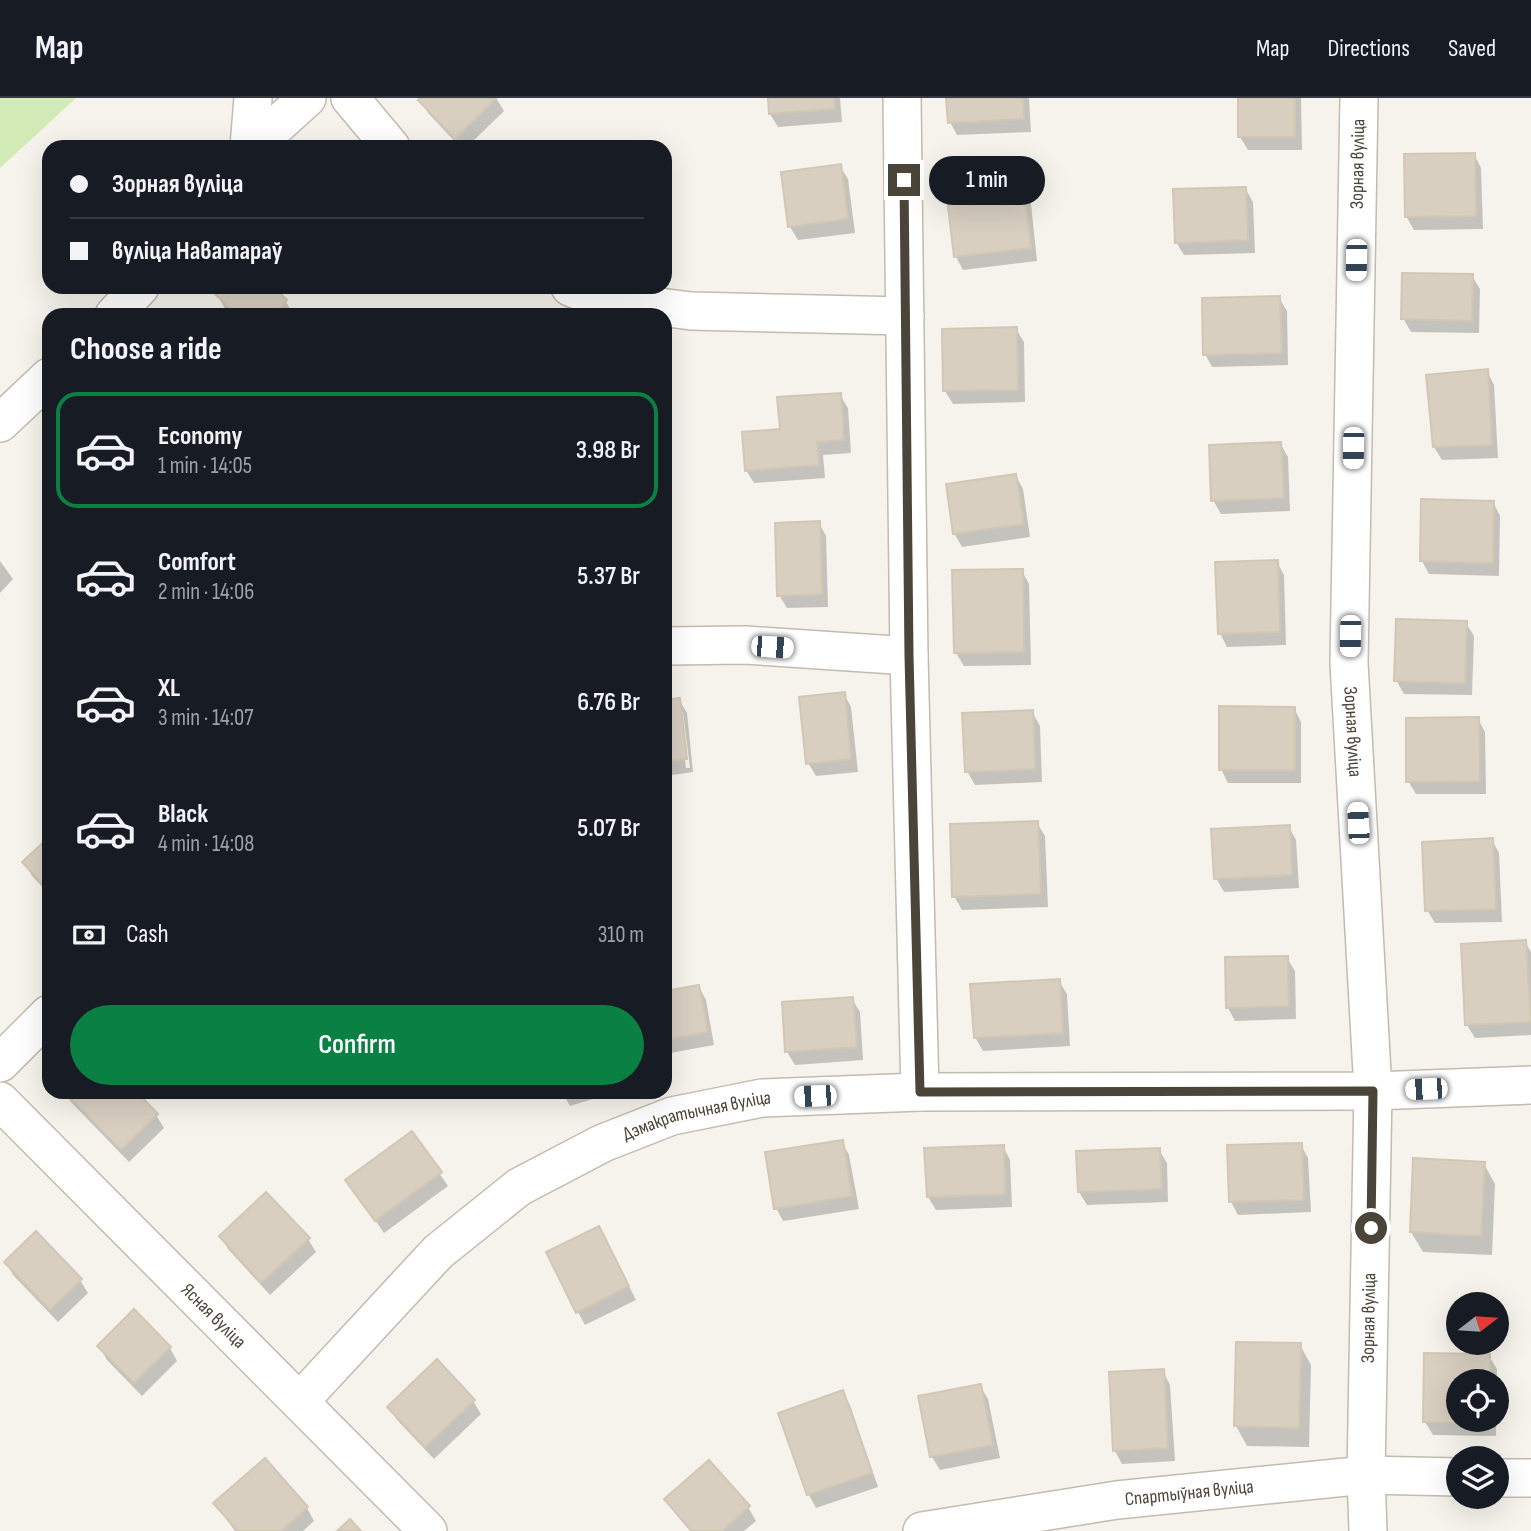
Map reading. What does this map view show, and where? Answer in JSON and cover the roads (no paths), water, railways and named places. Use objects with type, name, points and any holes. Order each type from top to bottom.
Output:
[{"type":"street","points":[[251,140],[253,98]]},
{"type":"street","points":[[259,140],[307,98]]},
{"type":"street","points":[[350,98],[385,140]]},
{"type":"street","points":[[902,98],[909,656],[920,1092]]},
{"type":"street","name":"Зорная вуліца","points":[[1359,98],[1349,663],[1373,1091],[1366,1475],[1368,1531]]},
{"type":"street","points":[[120,308],[134,294]]},
{"type":"street","points":[[586,294],[597,299],[668,308]]},
{"type":"street","points":[[672,309],[905,316]]},
{"type":"street","points":[[0,423],[42,384]]},
{"type":"street","points":[[672,646],[745,645],[909,656]]},
{"type":"street","points":[[0,1063],[42,1021]]},
{"type":"street","name":"Дэмакратычная вуліца","points":[[300,1401],[438,1252],[519,1186],[603,1143],[672,1116],[762,1098],[920,1092],[1373,1091],[1531,1085]]},
{"type":"street","name":"Ясная вуліца","points":[[0,1101],[428,1531]]},
{"type":"street","name":"Спартыўная вуліца","points":[[922,1531],[1117,1500],[1366,1475],[1446,1477]]},
{"type":"street","points":[[1509,1478],[1531,1479]]}]
